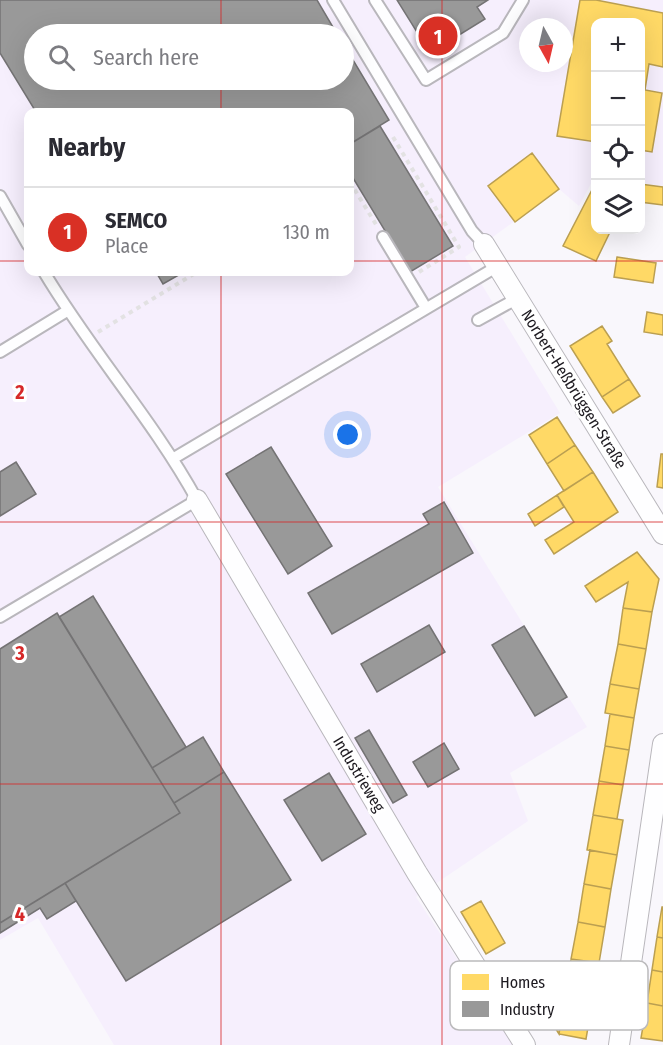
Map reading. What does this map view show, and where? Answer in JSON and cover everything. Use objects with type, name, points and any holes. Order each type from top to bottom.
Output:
[{"type":"street","name":"Norbert-Heßbrüggen-Straße","points":[[484,244],[663,534]]},
{"type":"street","name":"Industrieweg","points":[[197,500],[417,873],[472,961]]},
{"type":"street","points":[[631,961],[663,744]]},
{"type":"street","name":"Industrieweg","points":[[516,1030],[525,1045]]},
{"type":"street","points":[[619,1045],[621,1030]]},
{"type":"lane","points":[[333,0],[347,24]]},
{"type":"lane","points":[[375,0],[426,80],[503,33],[523,0]]},
{"type":"lane","points":[[354,35],[472,231],[484,244]]},
{"type":"lane","points":[[0,196],[24,237]]},
{"type":"lane","points":[[384,237],[426,308]]},
{"type":"lane","points":[[174,458],[498,266]]},
{"type":"lane","points":[[0,617],[197,500],[174,458],[67,311],[46,276]]},
{"type":"lane","points":[[478,320],[518,298]]},
{"type":"lane","points":[[0,352],[67,311]]},
{"type":"path","points":[[393,137],[459,247],[408,278]]},
{"type":"path","points":[[354,188],[384,237]]},
{"type":"path","points":[[87,338],[191,276]]},
{"type":"shaded area","points":[[0,0],[663,0],[663,186],[645,184],[645,18],[591,18],[591,184],[579,206],[559,189],[465,257],[560,413],[438,487],[587,727],[510,773],[528,821],[416,897],[458,961],[450,961],[450,1030],[504,1030],[514,1045],[114,1045],[38,918],[0,940]]},
{"type":"building: Homes","points":[[580,0],[596,0],[663,13],[663,67],[649,64],[645,90],[645,18],[591,18],[591,141],[557,136],[568,72],[573,72],[573,41]]},
{"type":"building: Homes","points":[[645,90],[662,93],[652,152],[645,151]]},
{"type":"building: Homes","points":[[532,153],[559,189],[515,222],[488,186]]},
{"type":"building: Homes","points":[[645,185],[663,187],[663,205],[645,203]]},
{"type":"building: Homes","points":[[591,192],[591,234],[609,234],[596,261],[563,246]]},
{"type":"building: Homes","points":[[617,257],[656,263],[653,283],[614,277]]},
{"type":"building: Homes","points":[[647,312],[663,315],[663,335],[644,332]]},
{"type":"building: Homes","points":[[602,326],[612,341],[607,344],[629,379],[602,397],[570,346]]},
{"type":"building: Homes","points":[[629,379],[640,396],[613,413],[602,397]]},
{"type":"building: Homes","points":[[557,417],[575,445],[547,464],[529,435]]},
{"type":"building: Homes","points":[[575,445],[593,472],[564,491],[547,464]]},
{"type":"building: Homes","points":[[661,454],[663,454],[663,488],[657,487]]},
{"type":"building: Homes","points":[[593,472],[618,512],[554,554],[545,540],[574,522],[557,495]]},
{"type":"building: Homes","points":[[557,495],[564,507],[535,526],[528,514]]},
{"type":"building: Homes","points":[[637,552],[659,579],[652,612],[623,608],[628,582],[596,602],[585,586]]},
{"type":"building: Homes","points":[[623,608],[652,612],[646,649],[618,644]]},
{"type":"building: Homes","points":[[618,644],[646,649],[639,689],[610,684]]},
{"type":"building: Homes","points":[[610,684],[639,689],[634,718],[605,713]]},
{"type":"building: Homes","points":[[610,714],[634,718],[629,750],[605,746]]},
{"type":"building: Homes","points":[[605,746],[629,750],[623,785],[599,781]]},
{"type":"building: Homes","points":[[599,781],[623,785],[617,819],[593,815]]},
{"type":"building: Homes","points":[[593,815],[623,820],[617,855],[587,850]]},
{"type":"building: Homes","points":[[590,850],[617,855],[611,889],[584,884]]},
{"type":"building: Homes","points":[[584,884],[611,889],[605,927],[578,922]]},
{"type":"building: Homes","points":[[481,901],[505,943],[486,954],[461,912]]},
{"type":"building: Homes","points":[[663,907],[663,938],[657,937]]},
{"type":"building: Homes","points":[[578,922],[605,927],[599,961],[571,959]]},
{"type":"building: Homes","points":[[657,937],[663,938],[663,972],[652,970]]},
{"type":"building: Homes","points":[[652,970],[663,972],[663,1006],[648,1003]]},
{"type":"building: Homes","points":[[648,1003],[663,1006],[663,1041],[641,1038],[642,1030],[648,1030]]},
{"type":"building: Homes","points":[[560,1030],[588,1030],[586,1039],[559,1034]]},
{"type":"building: Industry","points":[[0,0],[317,0],[331,24],[24,24],[24,90],[354,90],[354,62],[389,120],[354,142],[354,108],[34,108],[0,53]]},
{"type":"building: Industry","points":[[397,0],[488,0],[477,7],[485,19],[430,53]]},
{"type":"building: Industry","points":[[380,126],[453,246],[410,272],[354,180],[354,142]]},
{"type":"building: Industry","points":[[158,276],[177,276],[163,284]]},
{"type":"building: Industry","points":[[271,447],[332,546],[288,574],[226,474]]},
{"type":"building: Industry","points":[[16,462],[36,494],[0,516],[0,472]]},
{"type":"building: Industry","points":[[444,502],[473,553],[332,634],[308,593],[429,524],[423,514]]},
{"type":"building: Industry","points":[[93,596],[186,747],[152,768],[59,617]]},
{"type":"building: Industry","points":[[57,613],[180,813],[0,923],[0,649]]},
{"type":"building: Industry","points":[[429,625],[445,652],[377,692],[361,664]]},
{"type":"building: Industry","points":[[524,626],[567,697],[535,716],[492,645]]},
{"type":"building: Industry","points":[[369,730],[407,795],[393,803],[355,738]]},
{"type":"building: Industry","points":[[203,737],[224,772],[174,803],[152,768]]},
{"type":"building: Industry","points":[[444,743],[459,769],[428,787],[413,762]]},
{"type":"building: Industry","points":[[224,772],[291,880],[126,981],[65,883],[180,813],[174,803]]},
{"type":"building: Industry","points":[[329,773],[366,834],[322,861],[284,800]]},
{"type":"building: Industry","points":[[65,883],[76,901],[47,919],[40,908],[0,933],[0,923]]},
{"type":"place","name":"SEMCO","points":[[438,36]]}]
